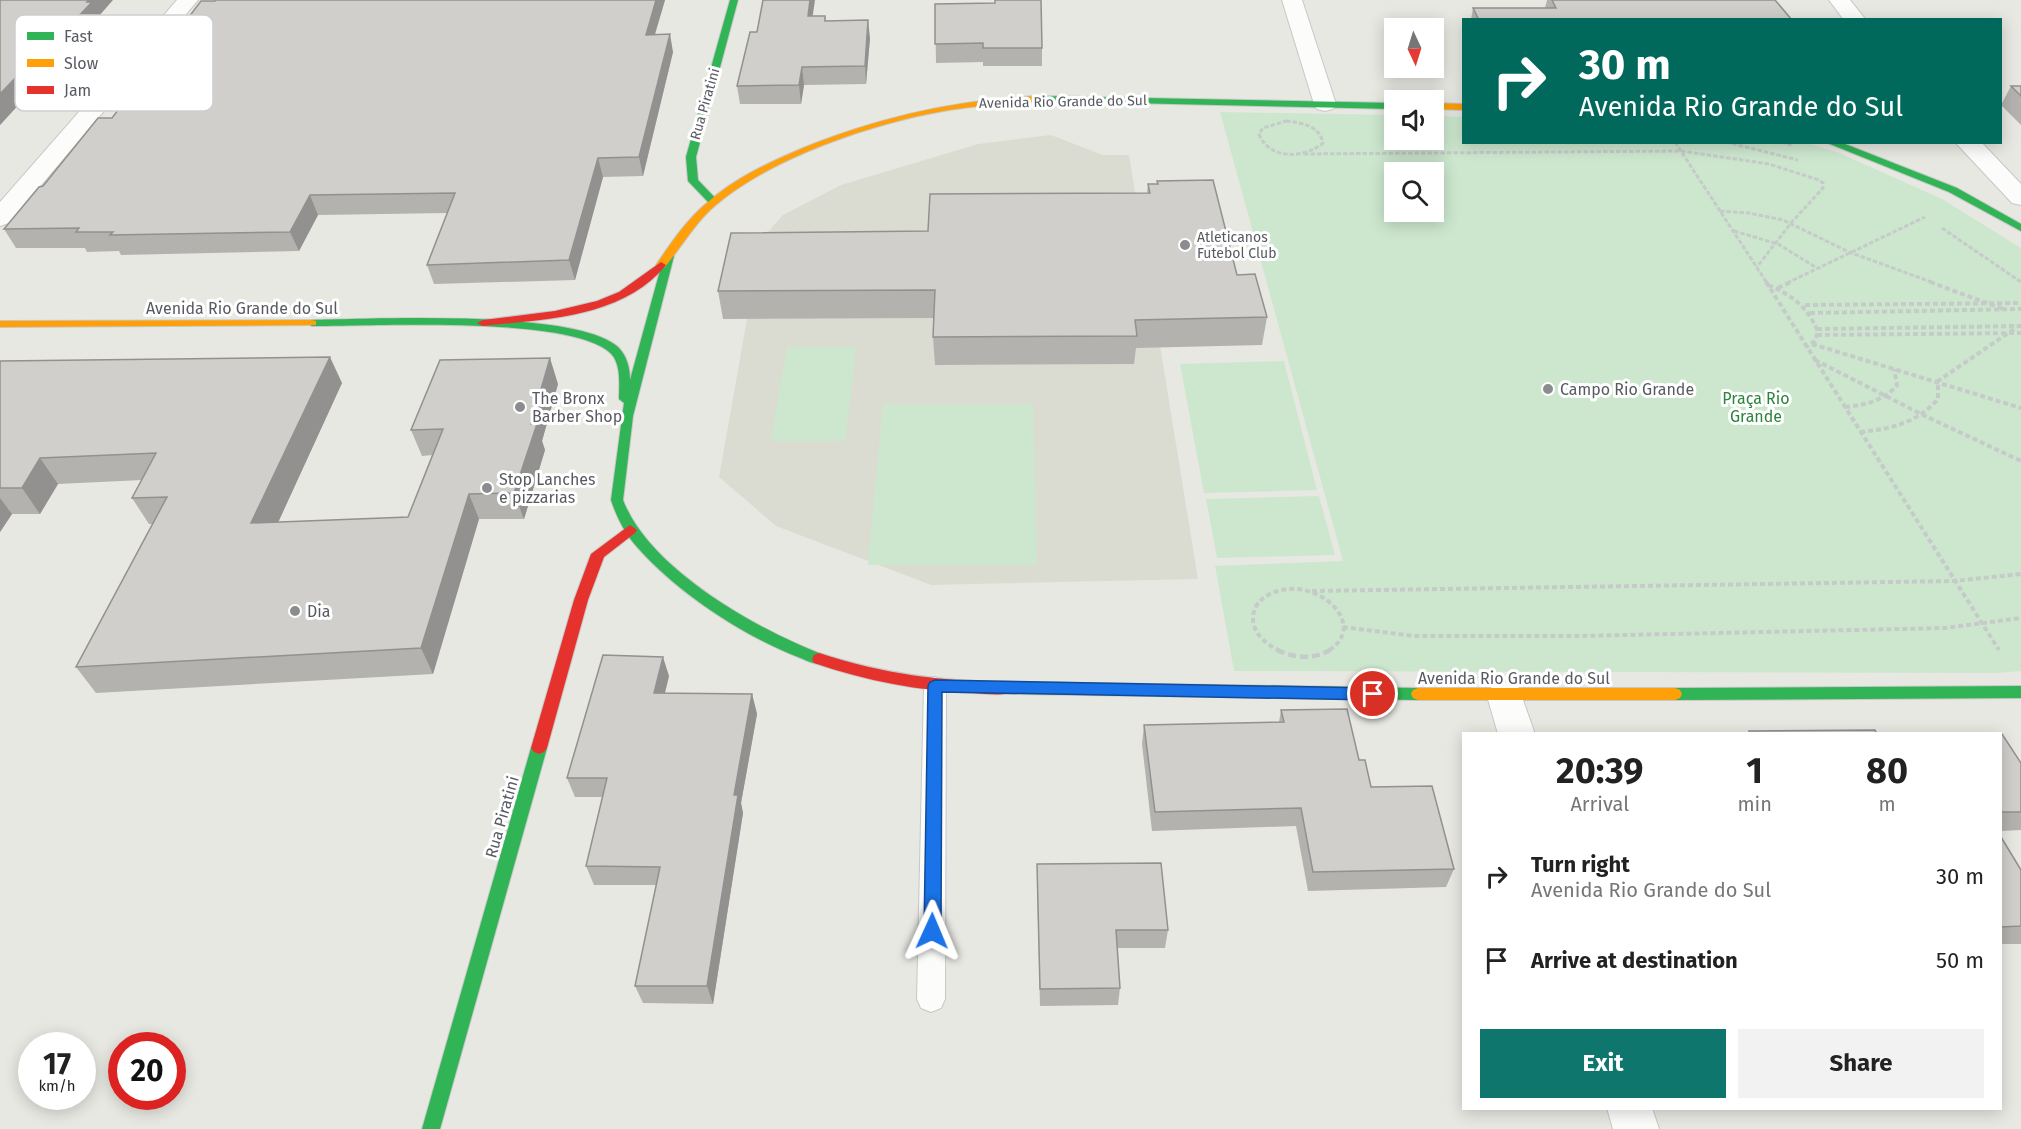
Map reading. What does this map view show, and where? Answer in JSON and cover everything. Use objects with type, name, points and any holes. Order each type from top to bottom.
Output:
[{"type":"street","points":[[175,15],[188,0]]},
{"type":"street","name":"Rua Piratini","points":[[714,202],[693,181],[691,157],[734,0]]},
{"type":"street","points":[[1292,0],[1325,104]]},
{"type":"street","points":[[1839,0],[1854,18]]},
{"type":"street","name":"Avenida Rio Grande do Sul","points":[[483,323],[560,312],[618,296],[650,279],[696,218],[714,202],[758,174],[837,137],[894,119],[958,105],[1093,99],[1384,106]]},
{"type":"street","points":[[1444,106],[1462,107]]},
{"type":"street","points":[[0,218],[92,111]]},
{"type":"street","points":[[1835,144],[1958,193],[2005,216],[2021,228]]},
{"type":"street","points":[[1969,144],[2021,198]]},
{"type":"street","name":"Avenida Rio Grande do Sul","points":[[669,256],[627,416],[617,500],[624,520],[630,530],[662,564],[739,623],[776,642],[818,658],[870,673],[935,686],[1153,692],[1506,696],[2021,692]]},
{"type":"street","name":"Avenida Rio Grande do Sul","points":[[0,324],[483,323],[574,332],[611,346],[623,360],[627,416]]},
{"type":"street","name":"Rua Piratini","points":[[431,1129],[581,600],[598,554],[630,530]]},
{"type":"street","points":[[1506,696],[1516,732]]},
{"type":"street","points":[[1630,1110],[1636,1129]]},
{"type":"lane","points":[[931,999],[935,686]]},
{"type":"path","points":[[1676,144],[1734,231],[2002,655]]},
{"type":"path","points":[[1752,147],[1755,144]]},
{"type":"path","points":[[1304,154],[1680,151],[1770,164],[1823,183],[1823,188],[1756,267]]},
{"type":"path","points":[[1720,211],[1749,213],[1791,223],[1849,252],[2003,309]]},
{"type":"path","points":[[1778,288],[1817,267],[1934,213]]},
{"type":"path","points":[[1935,223],[2021,282]]},
{"type":"path","points":[[1734,231],[1776,242],[1817,267]]},
{"type":"path","points":[[1767,284],[1778,288],[1805,305],[1810,313],[1817,329],[1817,335],[1812,344],[1806,347]]},
{"type":"path","points":[[1805,305],[2021,303]]},
{"type":"path","points":[[1810,313],[2021,309]]},
{"type":"path","points":[[1817,329],[2019,326]]},
{"type":"path","points":[[1938,381],[2019,326]]},
{"type":"path","points":[[1817,335],[2021,333]]},
{"type":"path","points":[[1812,344],[2021,408]]},
{"type":"path","points":[[1815,360],[1923,415],[2021,461]]},
{"type":"path","points":[[1845,407],[1863,405],[1886,396],[1897,385],[1894,368]]},
{"type":"path","points":[[1860,432],[1899,426],[1923,415],[1938,399],[1938,381]]},
{"type":"path","points":[[1312,591],[1335,606],[1342,616],[1341,638],[1334,646],[1322,654],[1308,657],[1284,653],[1264,642],[1255,631],[1251,619],[1253,608],[1270,592],[1284,588],[1312,591],[1954,581],[1991,579],[2021,574]]},
{"type":"path","points":[[1343,627],[1414,636],[1580,636],[1945,628],[2021,618]]},
{"type":"shaded area","points":[[1051,135],[1103,155],[1129,155],[1198,579],[931,585],[776,526],[719,477],[761,240],[783,215],[841,185],[978,144]]},
{"type":"green space","name":"Praça Rio Grande","points":[[1220,112],[1384,115],[1384,150],[1444,150],[1444,116],[1462,117],[1462,144],[1809,144],[1837,152],[1942,199],[2021,248],[2021,671],[1996,673],[1234,671],[1215,566],[1343,561]]},
{"type":"green space","points":[[787,347],[856,347],[845,441],[771,441]]},
{"type":"green space","points":[[1284,361],[1317,490],[1204,493],[1180,364]]},
{"type":"green space","points":[[883,404],[1033,404],[1037,565],[868,565]]},
{"type":"green space","points":[[1319,496],[1335,555],[1217,558],[1206,499]]},
{"type":"building","points":[[0,0],[89,0],[87,2],[92,2],[80,15],[15,15],[15,78],[0,94]]},
{"type":"building","points":[[656,0],[646,35],[670,34],[639,157],[598,158],[569,260],[427,265],[455,193],[310,195],[290,232],[110,235],[113,232],[76,232],[79,228],[4,229],[39,187],[43,186],[98,118],[112,118],[117,111],[213,111],[213,15],[190,15],[201,1]]},
{"type":"building","points":[[763,0],[810,0],[808,16],[825,16],[825,21],[868,20],[865,66],[802,67],[799,85],[737,86],[750,32],[757,32]]},
{"type":"building","points":[[995,0],[1041,0],[1042,48],[983,48],[983,43],[935,44],[935,4],[995,3]]},
{"type":"building","points":[[1552,0],[1775,0],[1790,18],[1478,18],[1473,8],[1556,8]]},
{"type":"building","points":[[2011,86],[2021,86],[2021,96]]},
{"type":"building","points":[[1213,180],[1237,275],[1255,274],[1267,317],[1135,320],[1137,336],[933,337],[935,290],[718,291],[731,233],[928,231],[930,194],[1150,193],[1148,184],[1158,184],[1157,181]]},
{"type":"building","points":[[330,357],[251,523],[408,517],[443,429],[411,430],[440,360],[550,358],[531,424],[537,424],[514,493],[469,494],[421,648],[76,667],[167,497],[132,498],[156,453],[40,458],[22,488],[0,488],[0,361]]},
{"type":"building","points":[[603,655],[663,657],[654,693],[752,694],[734,795],[738,795],[707,986],[635,986],[660,867],[586,866],[607,778],[567,778]]},
{"type":"building","points":[[1347,709],[1359,760],[1365,760],[1371,787],[1432,786],[1454,869],[1313,872],[1301,808],[1155,812],[1144,725],[1284,722],[1281,710]]},
{"type":"building","points":[[1875,730],[1876,732],[1749,732]]},
{"type":"building","points":[[2002,734],[2021,763],[2021,812],[2002,812]]},
{"type":"building","points":[[2002,839],[2021,870],[2021,926],[2002,927]]},
{"type":"building","points":[[1161,863],[1168,930],[1116,930],[1120,988],[1040,989],[1037,864]]},
{"type":"traffic: fast","points":[[714,202],[693,181],[691,157],[734,0]]},
{"type":"traffic: fast","points":[[1042,99],[1384,106]]},
{"type":"traffic: fast","points":[[1835,144],[1953,190],[2021,228]]},
{"type":"traffic: fast","points":[[669,256],[627,416],[617,500],[621,512],[642,544],[696,591],[763,634],[819,659]]},
{"type":"traffic: fast","points":[[312,323],[422,322],[516,325],[591,337],[617,353],[624,371],[625,399]]},
{"type":"traffic: fast","points":[[1011,688],[1418,694]]},
{"type":"traffic: fast","points":[[1675,694],[2021,692]]},
{"type":"traffic: fast","points":[[431,1129],[539,748]]},
{"type":"traffic: slow","points":[[661,265],[692,224],[713,202],[744,181],[788,158],[859,130],[918,114],[979,103],[1042,99]]},
{"type":"traffic: slow","points":[[1444,106],[1462,107]]},
{"type":"traffic: slow","points":[[0,324],[312,323]]},
{"type":"traffic: slow","points":[[1418,694],[1675,694]]},
{"type":"traffic: jam","points":[[483,323],[555,314],[601,303],[643,282],[661,265]]},
{"type":"traffic: jam","points":[[539,748],[581,600],[598,554],[630,530]]},
{"type":"traffic: jam","points":[[819,659],[890,679],[961,687],[1011,688]]},
{"type":"place","name":"Atleticanos Futebol Club","points":[[1185,245]]},
{"type":"place","name":"Campo Rio Grande","points":[[1548,389]]},
{"type":"place","name":"The Bronx Barber Shop","points":[[520,407]]},
{"type":"place","name":"Stop Lanches e pizzarias","points":[[487,488]]},
{"type":"place","name":"Dia","points":[[295,611]]},
{"type":"route","points":[[932,931],[935,686],[1153,692],[1373,694]]}]
